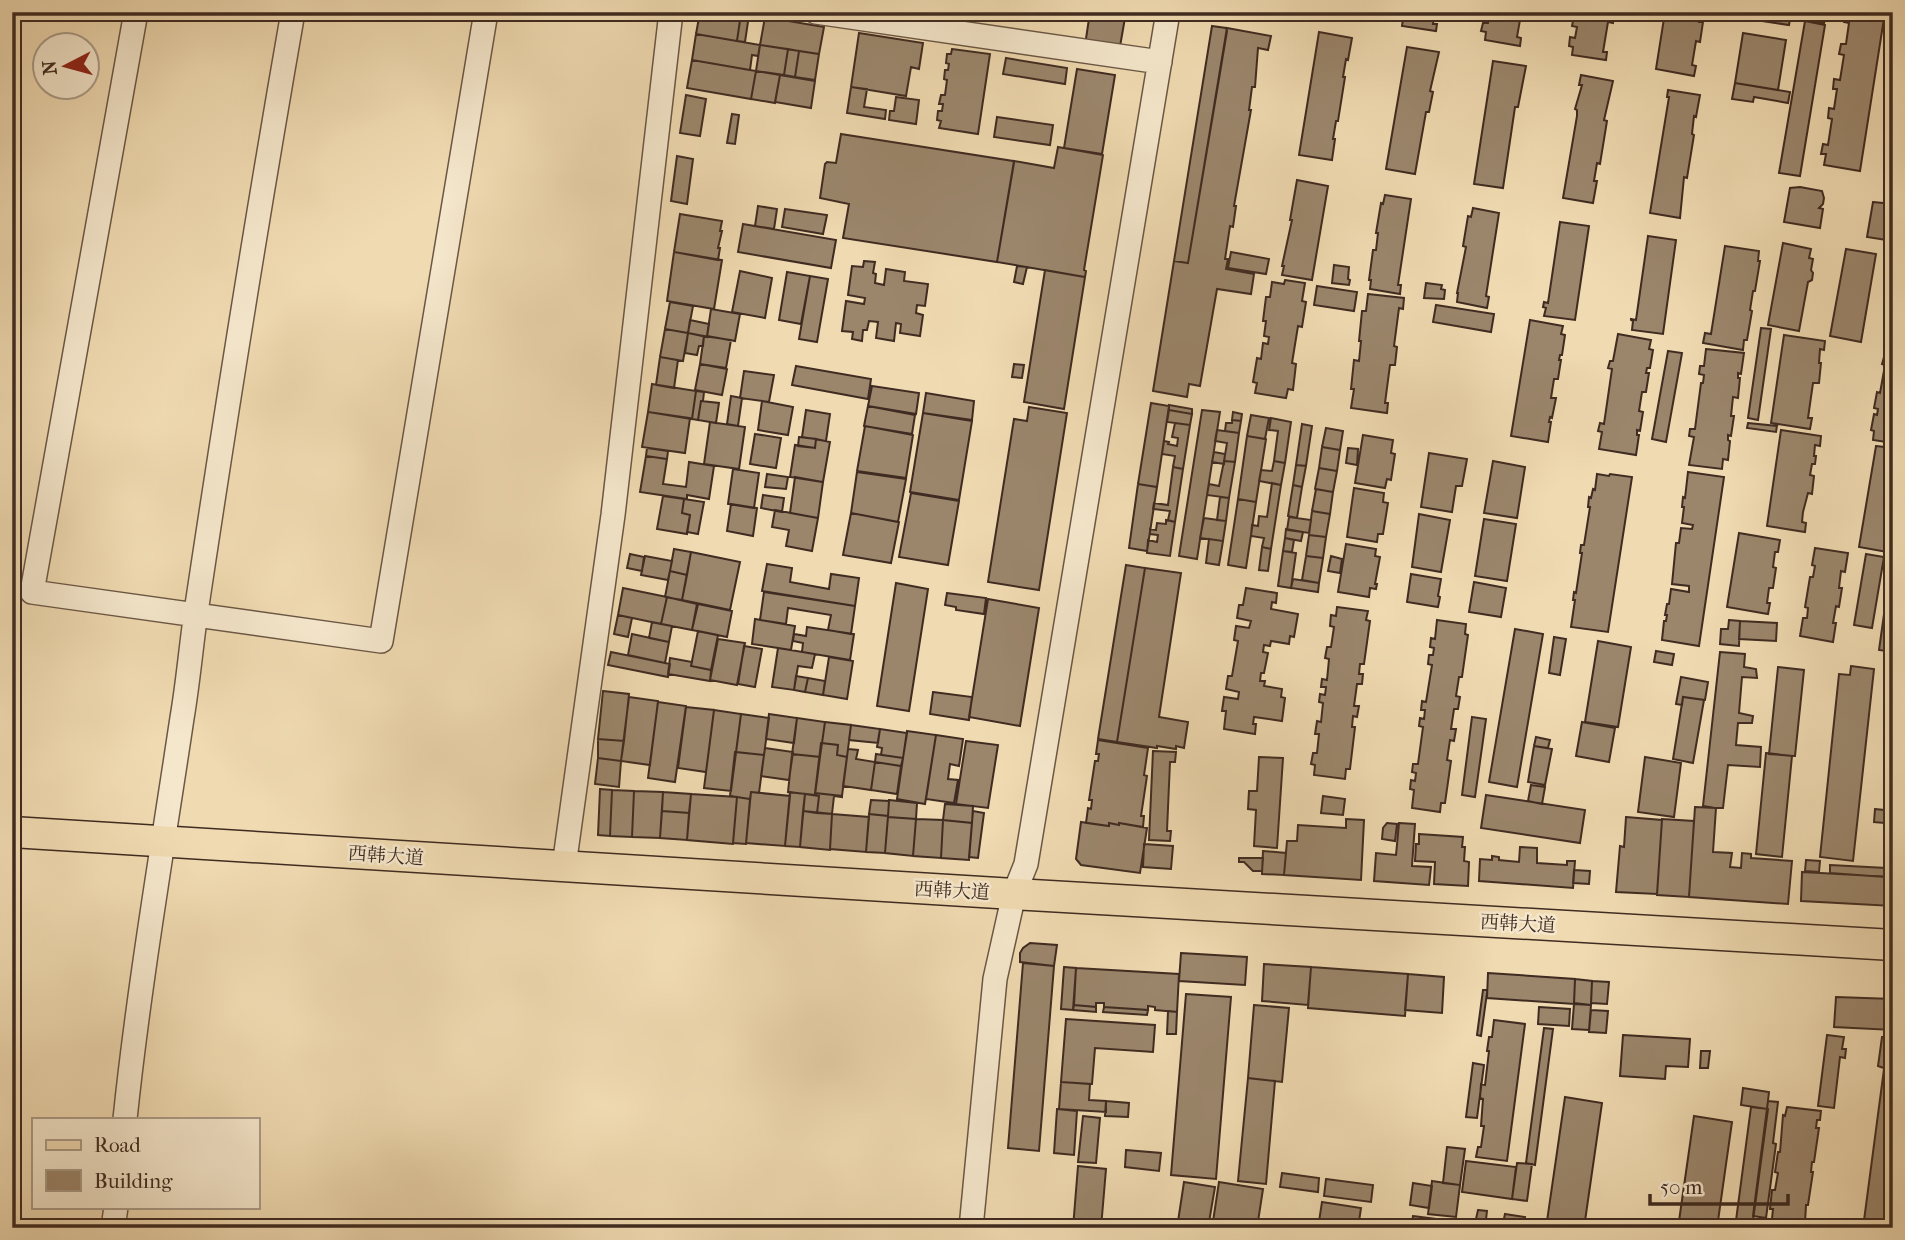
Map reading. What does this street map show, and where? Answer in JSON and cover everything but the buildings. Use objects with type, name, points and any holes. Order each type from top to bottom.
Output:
[{"type":"main road","name":"西韩大道","points":[[12,832],[161,849],[1013,901],[1893,960]]},
{"type":"main road","name":"西韩大道","points":[[12,847],[161,849],[564,866],[1013,901],[1893,945]]},
{"type":"street","points":[[136,12],[32,592],[381,641],[486,12]]},
{"type":"street","points":[[125,1118],[196,615],[259,210],[293,12]]},
{"type":"street","points":[[564,866],[613,515],[671,12]]},
{"type":"street","points":[[816,12],[1160,62]]},
{"type":"street","points":[[971,1228],[995,979],[1013,901],[1026,864],[1168,12]]},
{"type":"street","points":[[113,1228],[116,1208]]}]
